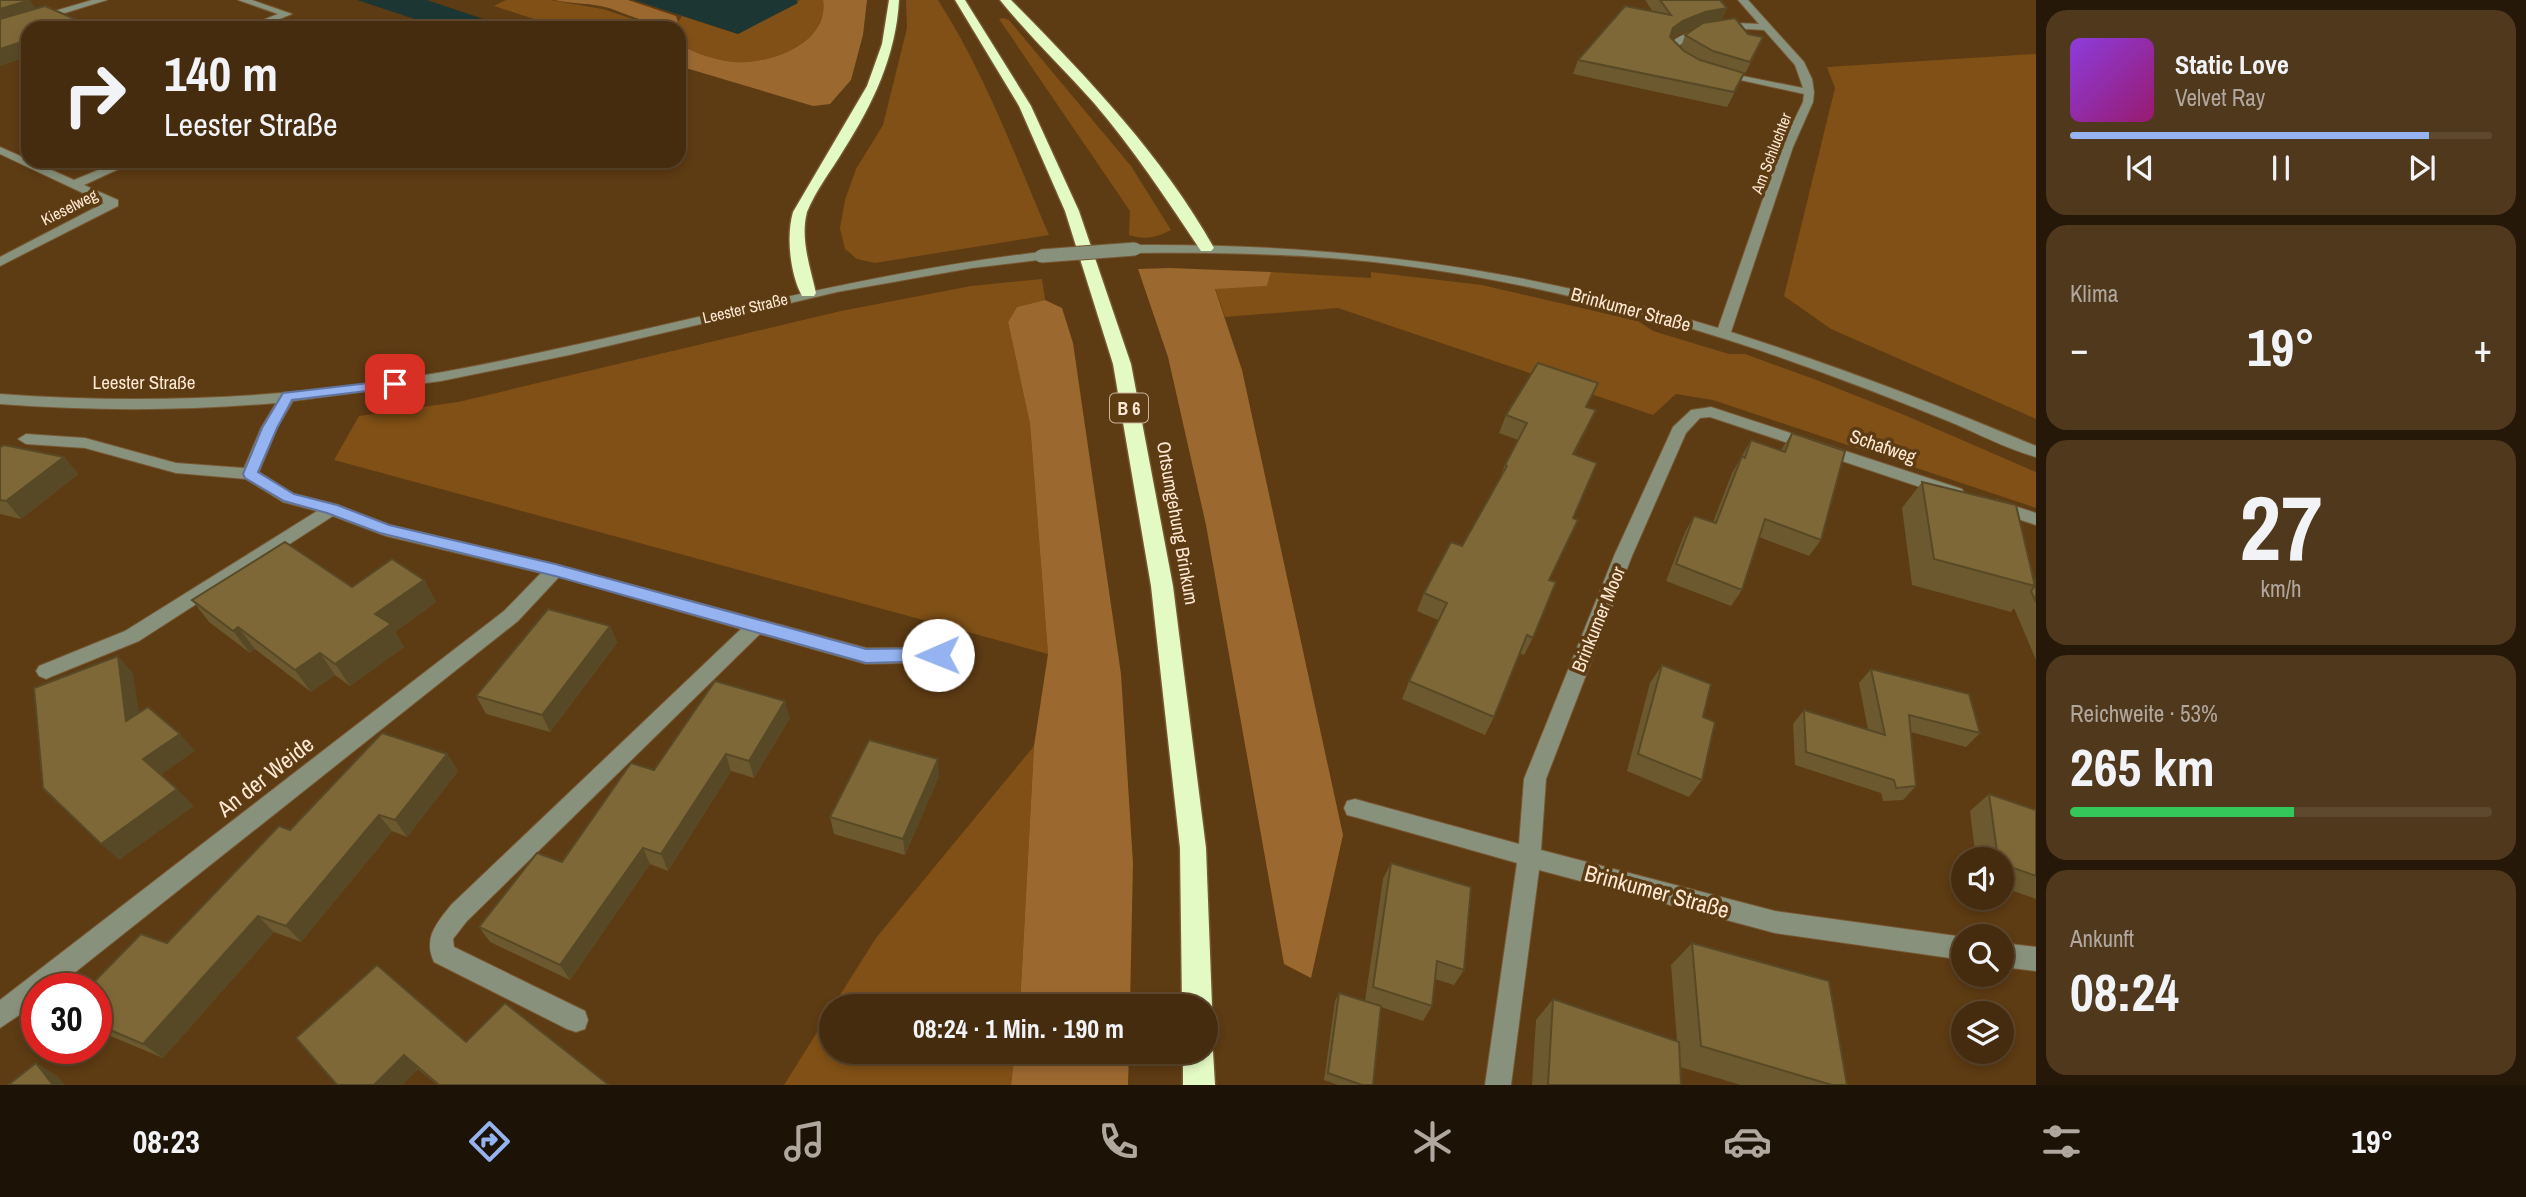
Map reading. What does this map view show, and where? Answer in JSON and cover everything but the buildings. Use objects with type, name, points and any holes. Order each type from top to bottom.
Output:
[{"type":"highway","points":[[808,293],[799,253],[798,220],[807,197],[853,125],[873,86],[888,40],[894,0]]},
{"type":"highway","name":"Ortsumgehung Brinkum","points":[[960,0],[1025,106],[1072,211],[1122,364],[1162,586],[1191,834],[1197,994]]},
{"type":"highway","points":[[1005,0],[1058,54],[1132,141],[1192,221],[1206,248]]},
{"type":"highway","points":[[1198,1064],[1199,1085]]},
{"type":"street","points":[[31,21],[102,0]]},
{"type":"street","points":[[243,0],[287,14],[268,21]]},
{"type":"street","name":"Am Schluchter","points":[[1723,334],[1787,147],[1810,92],[1800,64],[1744,0]]},
{"type":"street","points":[[0,30],[21,24]]},
{"type":"street","points":[[1766,27],[1724,25],[1681,37],[1672,46],[1672,52],[1680,61],[1697,68],[1810,92]]},
{"type":"street","name":"Kieselweg","points":[[0,150],[21,160]]},
{"type":"street","name":"Kieselweg","points":[[0,262],[114,203],[38,168]]},
{"type":"street","name":"Kieselweg","points":[[73,185],[113,168]]},
{"type":"street","name":"Leester Straße","points":[[0,399],[36,403],[143,404],[352,391],[500,366],[808,293],[931,268],[1135,249],[1206,248]]},
{"type":"street","name":"Brinkumer Straße","points":[[1206,248],[1338,255],[1481,274],[1614,302],[1805,361],[2036,452]]},
{"type":"street","points":[[250,474],[270,428],[288,396]]},
{"type":"street","name":"Brinkumer Moor","points":[[1497,1085],[1529,857],[1535,779],[1623,556],[1679,431],[1696,413],[1717,413]]},
{"type":"street","name":"Schafweg","points":[[1717,413],[2036,519]]},
{"type":"street","points":[[26,439],[85,443],[176,468],[250,474],[289,498],[332,509],[386,530],[555,570],[866,656],[938,655]]},
{"type":"street","points":[[46,671],[132,636],[332,509]]},
{"type":"street","name":"An der Weide","points":[[0,1016],[512,616],[555,570]]},
{"type":"street","points":[[576,1020],[442,954],[441,936],[459,913],[756,626]]},
{"type":"street","name":"Brinkumer Straße","points":[[1355,808],[1775,922],[1951,947]]},
{"type":"street","points":[[2014,956],[2036,959]]},
{"type":"shaded area","points":[[506,0],[550,0],[603,9],[638,21],[540,21],[494,6]]},
{"type":"shaded area","points":[[554,0],[628,0],[676,16],[678,21],[646,21],[602,6]]},
{"type":"shaded area","points":[[800,0],[823,0],[823,14],[810,37],[787,52],[747,62],[721,60],[686,48],[686,21],[679,21],[682,16],[738,34]]},
{"type":"shaded area","points":[[823,0],[867,0],[863,35],[851,80],[830,104],[813,106],[686,68],[686,48],[730,62],[760,60],[787,52],[810,37],[823,14]]},
{"type":"shaded area","points":[[906,0],[938,0],[985,86],[1049,235],[875,263],[857,259],[845,249],[840,228],[845,200],[856,169],[883,125],[907,28]]},
{"type":"shaded area","points":[[999,19],[1009,20],[1131,166],[1171,230],[1150,237],[1129,235],[1130,211]]},
{"type":"shaded area","points":[[2036,54],[2036,419],[1831,329],[1784,296],[1835,88],[1827,67]]},
{"type":"shaded area","points":[[1138,269],[1271,272],[1267,286],[1215,289],[1242,370],[1343,835],[1311,978],[1284,964],[1206,525],[1168,357]]},
{"type":"shaded area","points":[[1271,272],[1371,278],[1371,272],[1482,285],[1638,321],[1653,331],[1729,354],[1745,354],[1902,414],[2036,472],[2036,508],[1713,400],[1676,394],[1653,415],[1338,308],[1225,317],[1215,288],[1267,286]]},
{"type":"shaded area","points":[[1042,279],[1045,300],[1017,307],[1008,322],[1030,424],[1048,654],[334,460],[359,416],[458,402],[841,311],[971,286]]},
{"type":"shaded area","points":[[1045,300],[1062,308],[1073,343],[1121,674],[1133,863],[1130,994],[1021,994],[1034,746],[1048,654],[1030,424],[1008,322],[1017,307]]},
{"type":"shaded area","points":[[1034,746],[1021,994],[841,994],[876,938]]},
{"type":"shaded area","points":[[819,1029],[819,1064],[1014,1064],[1011,1085],[784,1085]]},
{"type":"shaded area","points":[[1014,1064],[1129,1064],[1128,1085],[1011,1085]]},
{"type":"water","points":[[357,0],[427,0],[489,21],[421,21]]},
{"type":"water","points":[[634,0],[796,0],[798,3],[738,34]]},
{"type":"route","points":[[395,384],[352,391],[288,396],[270,428],[250,474],[289,498],[332,509],[386,530],[555,570],[866,656],[938,655]]}]
